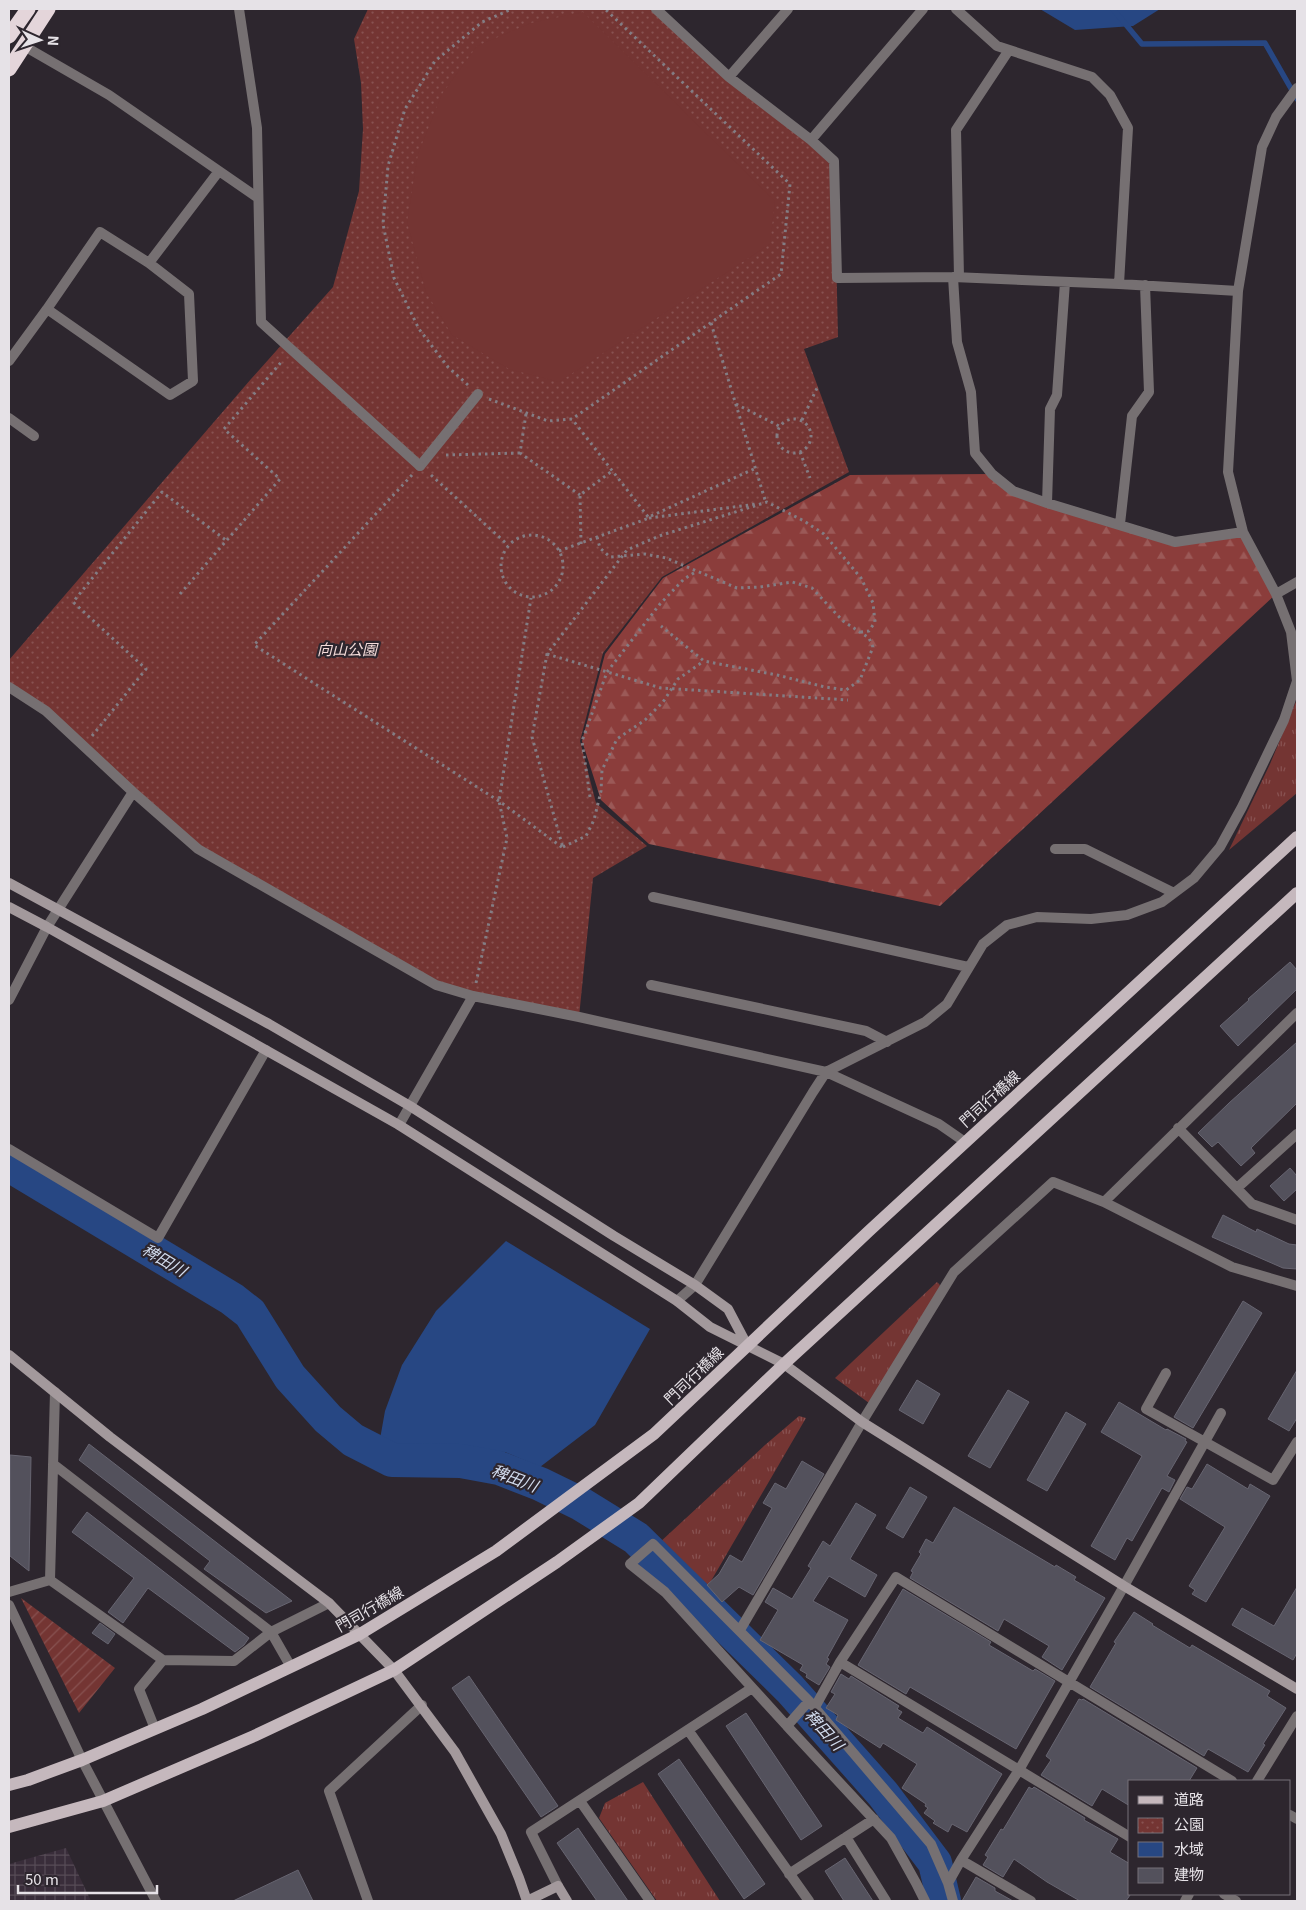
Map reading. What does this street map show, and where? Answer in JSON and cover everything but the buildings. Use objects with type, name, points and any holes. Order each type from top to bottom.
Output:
[{"type":"highway","points":[[9,36],[28,9]]},
{"type":"highway","points":[[9,69],[48,9]]},
{"type":"main road","name":"門司行橋線","points":[[9,1785],[82,1760],[155,1729],[360,1634],[496,1551],[654,1434],[965,1142],[1297,837]]},
{"type":"main road","points":[[9,1828],[103,1800],[254,1736],[394,1670],[557,1562],[639,1503],[784,1364],[1297,893]]},
{"type":"street","points":[[239,9],[256,128],[261,322],[420,466],[478,394]]},
{"type":"street","points":[[656,9],[729,77],[811,140],[834,161],[837,278],[956,277],[1238,291]]},
{"type":"street","points":[[729,77],[788,9]]},
{"type":"street","points":[[811,140],[923,9]]},
{"type":"street","points":[[956,9],[997,46],[1092,77],[1110,95],[1128,128],[1119,284]]},
{"type":"street","points":[[24,46],[109,95],[258,198]]},
{"type":"street","points":[[1009,50],[956,130],[957,342],[971,392],[975,453],[992,474],[1013,491],[1175,542],[1243,532]]},
{"type":"street","points":[[677,1301],[695,1285],[826,1072],[925,1022],[947,1004],[983,944],[1007,925],[1037,917],[1091,920],[1127,915],[1162,902],[1194,878],[1220,847],[1242,806],[1284,720],[1297,681],[1291,632],[1276,594],[1243,532],[1228,472],[1238,291],[1262,147],[1276,117],[1297,88]]},
{"type":"street","points":[[149,263],[219,171]]},
{"type":"street","points":[[9,361],[100,232],[149,263],[189,294],[193,381],[170,395],[46,309]]},
{"type":"street","points":[[1047,503],[1050,409],[1057,395],[1065,282]]},
{"type":"street","points":[[1120,524],[1132,416],[1149,392],[1145,285]]},
{"type":"street","points":[[9,418],[34,436]]},
{"type":"street","points":[[1276,594],[1297,582]]},
{"type":"street","points":[[9,687],[46,711],[198,850],[436,985],[473,996],[826,1072],[939,1124],[965,1142]]},
{"type":"street","points":[[9,1000],[47,928],[133,792]]},
{"type":"street","points":[[1055,849],[1085,849],[1174,893]]},
{"type":"street","points":[[9,883],[269,1024],[410,1106],[614,1236],[695,1285],[728,1309],[747,1345]]},
{"type":"street","points":[[653,896],[968,967]]},
{"type":"street","points":[[9,908],[399,1125],[677,1301],[710,1327],[784,1364],[862,1422],[1124,1586],[1297,1688]]},
{"type":"street","points":[[651,985],[866,1031],[886,1042]]},
{"type":"street","points":[[399,1125],[473,996]]},
{"type":"street","points":[[1104,1202],[1297,1013]]},
{"type":"street","points":[[9,1149],[158,1238],[266,1050]]},
{"type":"street","points":[[1178,1128],[1252,1204],[1297,1220]]},
{"type":"street","points":[[1237,1188],[1297,1134]]},
{"type":"street","points":[[740,1630],[862,1422],[954,1272],[1053,1182],[1104,1202],[1232,1267],[1297,1286]]},
{"type":"street","points":[[9,1355],[118,1442],[329,1603],[394,1670],[422,1705],[455,1752],[501,1834],[527,1901],[558,1886]]},
{"type":"street","points":[[1166,1373],[1146,1409],[1273,1480],[1297,1442]]},
{"type":"street","points":[[50,1580],[55,1392]]},
{"type":"street","points":[[948,1883],[1019,1770],[1221,1413]]},
{"type":"street","points":[[53,1464],[271,1632],[291,1667]]},
{"type":"street","points":[[925,1901],[891,1838],[665,1592],[630,1564],[653,1544],[812,1704],[931,1844],[948,1883],[953,1901]]},
{"type":"street","points":[[787,1726],[812,1704],[896,1577],[1230,1780]]},
{"type":"street","points":[[50,1580],[163,1660],[234,1660],[271,1632],[329,1603]]},
{"type":"street","points":[[9,1592],[50,1580]]},
{"type":"street","points":[[9,1605],[82,1760],[156,1901]]},
{"type":"street","points":[[155,1729],[139,1689],[163,1660]]},
{"type":"street","points":[[840,1662],[1128,1836]]},
{"type":"street","points":[[567,1901],[531,1832],[752,1688]]},
{"type":"street","points":[[368,1901],[329,1791],[422,1705]]},
{"type":"street","points":[[1258,1780],[1297,1716]]},
{"type":"street","points":[[688,1730],[809,1901]]},
{"type":"street","points":[[580,1801],[650,1901]]},
{"type":"street","points":[[789,1874],[874,1819]]},
{"type":"street","points":[[846,1837],[886,1901]]},
{"type":"street","points":[[961,1860],[1031,1901]]},
{"type":"path","points":[[512,9],[482,22],[435,61],[405,109],[388,166],[383,224],[394,278],[419,329],[448,367],[478,394],[503,406],[548,421],[572,419],[781,274],[790,184],[606,9]]},
{"type":"path","points":[[711,323],[767,502]]},
{"type":"path","points":[[180,594],[280,480],[224,429],[292,350]]},
{"type":"path","points":[[802,420],[818,386]]},
{"type":"path","points":[[736,404],[779,426]]},
{"type":"path","points":[[520,453],[526,414]]},
{"type":"path","points":[[790,418],[802,420],[806,423],[811,434],[809,445],[800,452],[789,452],[780,446],[776,435],[779,426],[790,418]]},
{"type":"path","points":[[572,419],[648,518]]},
{"type":"path","points":[[800,452],[810,478]]},
{"type":"path","points":[[428,455],[520,453],[580,495]]},
{"type":"path","points":[[508,545],[420,466],[254,645],[499,801],[563,848]]},
{"type":"path","points":[[559,551],[648,518],[756,468]]},
{"type":"path","points":[[580,495],[612,471]]},
{"type":"path","points":[[84,745],[146,669],[73,602],[162,492],[227,541]]},
{"type":"path","points":[[580,495],[581,544]]},
{"type":"path","points":[[563,848],[532,737],[548,654],[627,550],[659,536],[767,502]]},
{"type":"path","points":[[648,518],[767,502],[804,521],[824,534],[861,578],[873,603],[875,622],[869,631],[860,632]]},
{"type":"path","points":[[535,534],[549,540],[559,551],[563,561],[559,582],[552,590],[542,596],[531,598],[521,596],[511,590],[501,573],[500,563],[508,545],[525,535],[535,534]]},
{"type":"path","points":[[597,538],[600,548],[610,557],[645,554],[666,558],[737,588],[760,587],[792,582],[812,588],[843,621],[869,638],[873,646],[860,680],[846,690],[704,661],[661,626]]},
{"type":"path","points":[[590,797],[582,741],[608,672],[660,604],[684,579],[697,571]]},
{"type":"path","points":[[473,996],[507,838],[499,801],[531,598]]},
{"type":"path","points":[[548,654],[661,688],[848,700]]},
{"type":"path","points":[[563,848],[586,836],[594,820],[601,791],[602,770],[617,738],[645,720],[663,702],[678,679],[704,661]]},
{"type":"shaded area","points":[[66,1848],[91,1901],[9,1901],[9,1864]]},
{"type":"green space","name":"向山公園","points":[[368,9],[656,9],[834,161],[838,337],[804,349],[849,472],[662,577],[603,653],[580,741],[596,803],[647,846],[593,878],[579,1017],[436,985],[198,849],[97,758],[9,687],[9,660],[251,379],[333,287],[359,191],[363,129],[361,83],[354,39]]},
{"type":"green space","points":[[583,12],[775,201],[770,244],[559,382],[509,369],[452,335],[426,292],[407,222],[418,154],[442,94],[477,46],[531,23]]},
{"type":"green space","points":[[992,474],[1013,491],[1175,542],[1243,532],[1276,594],[940,906],[649,844],[601,800],[582,741],[605,654],[663,578],[850,475]]},
{"type":"green space","points":[[1297,699],[1297,793],[1229,850],[1270,764]]},
{"type":"green space","points":[[937,1282],[942,1287],[869,1403],[835,1378]]},
{"type":"green space","points":[[799,1416],[806,1418],[704,1593],[658,1544]]},
{"type":"green space","points":[[21,1598],[115,1668],[79,1713]]},
{"type":"green space","points":[[643,1782],[720,1901],[657,1901],[599,1818],[605,1803]]},
{"type":"water","points":[[1040,9],[1160,9],[1133,26],[1075,30]]},
{"type":"water","points":[[506,1241],[650,1329],[595,1425],[540,1467],[505,1452],[464,1450],[406,1453],[380,1439],[385,1411],[402,1365],[436,1311]]},
{"type":"waterway","points":[[1113,9],[1142,44],[1265,43],[1297,99]]},
{"type":"waterway","name":"稗田川","points":[[9,1165],[232,1299],[250,1313],[290,1377],[328,1419],[353,1440],[392,1460],[461,1461],[499,1468],[540,1484],[581,1504],[636,1538],[790,1689],[883,1794],[935,1863],[944,1901]]}]
